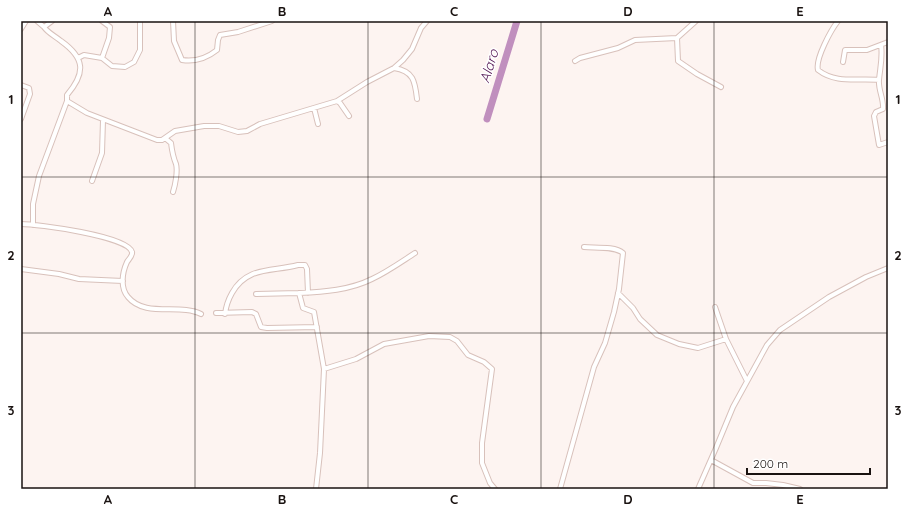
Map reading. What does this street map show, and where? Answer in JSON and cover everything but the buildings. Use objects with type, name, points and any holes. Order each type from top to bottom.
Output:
[{"type":"street","points":[[21,29],[26,21]]},
{"type":"street","points":[[33,225],[33,204],[39,176],[67,101],[66,97],[79,78],[80,70],[78,58],[74,52],[37,21]]},
{"type":"street","points":[[44,27],[52,21]]},
{"type":"street","points":[[102,21],[110,27],[109,38],[102,58]]},
{"type":"street","points":[[78,58],[84,55],[102,58],[112,66],[125,67],[134,62],[140,50],[140,21]]},
{"type":"street","points":[[173,21],[174,40],[182,60],[194,61],[217,50],[220,35],[238,32],[272,21]]},
{"type":"street","points":[[67,101],[84,112],[157,140],[162,140],[175,131],[204,126],[219,126],[238,132],[247,131],[260,124],[337,101],[367,82],[394,68],[412,49],[421,28],[427,21]]},
{"type":"street","points":[[575,61],[580,58],[618,48],[635,40],[677,38],[696,21]]},
{"type":"street","points":[[838,21],[826,39],[818,63],[818,70],[828,76],[840,80],[879,80]]},
{"type":"street","points":[[677,38],[678,61],[697,74],[721,86]]},
{"type":"street","points":[[843,62],[845,50],[867,50],[888,42]]},
{"type":"street","points":[[881,45],[883,53],[879,80],[883,109],[876,112],[874,116],[879,145],[888,142]]},
{"type":"street","points":[[394,68],[399,69],[413,77],[417,99]]},
{"type":"street","points":[[21,85],[28,88],[30,94],[21,119]]},
{"type":"street","points":[[337,101],[349,116]]},
{"type":"street","points":[[314,108],[318,124]]},
{"type":"street","points":[[92,181],[102,153],[103,120]]},
{"type":"street","points":[[165,138],[171,143],[176,165],[173,192]]},
{"type":"street","points":[[21,224],[71,230],[95,235],[127,246],[132,250],[132,254],[126,263],[123,274],[123,286],[128,297],[137,304],[153,309],[184,309],[201,314]]},
{"type":"street","points":[[560,489],[594,367],[605,343],[618,293],[623,252],[621,250],[608,248],[584,248]]},
{"type":"street","points":[[256,294],[308,293],[347,288],[372,279],[415,253]]},
{"type":"street","points":[[225,314],[226,304],[235,287],[245,277],[255,273],[304,265],[307,269],[308,293]]},
{"type":"street","points":[[698,489],[732,407],[767,344],[780,330],[842,290],[866,277],[888,268]]},
{"type":"street","points":[[21,269],[59,274],[78,279],[123,281]]},
{"type":"street","points":[[299,293],[303,308],[314,312],[324,370],[320,453],[316,489]]},
{"type":"street","points":[[618,293],[633,308],[640,319],[657,335],[679,344],[698,348],[726,339]]},
{"type":"street","points":[[716,307],[726,339],[747,382]]},
{"type":"street","points":[[216,313],[225,314],[252,312],[256,314],[260,327],[267,328],[317,327]]},
{"type":"street","points":[[324,370],[356,359],[384,344],[429,336],[450,337],[457,341],[468,355],[484,362],[492,369],[482,444],[482,463],[490,483],[495,489]]},
{"type":"street","points":[[711,460],[753,483],[783,485],[800,489]]},
{"type":"waterway","name":"Alaro","points":[[487,119],[517,21]]}]
